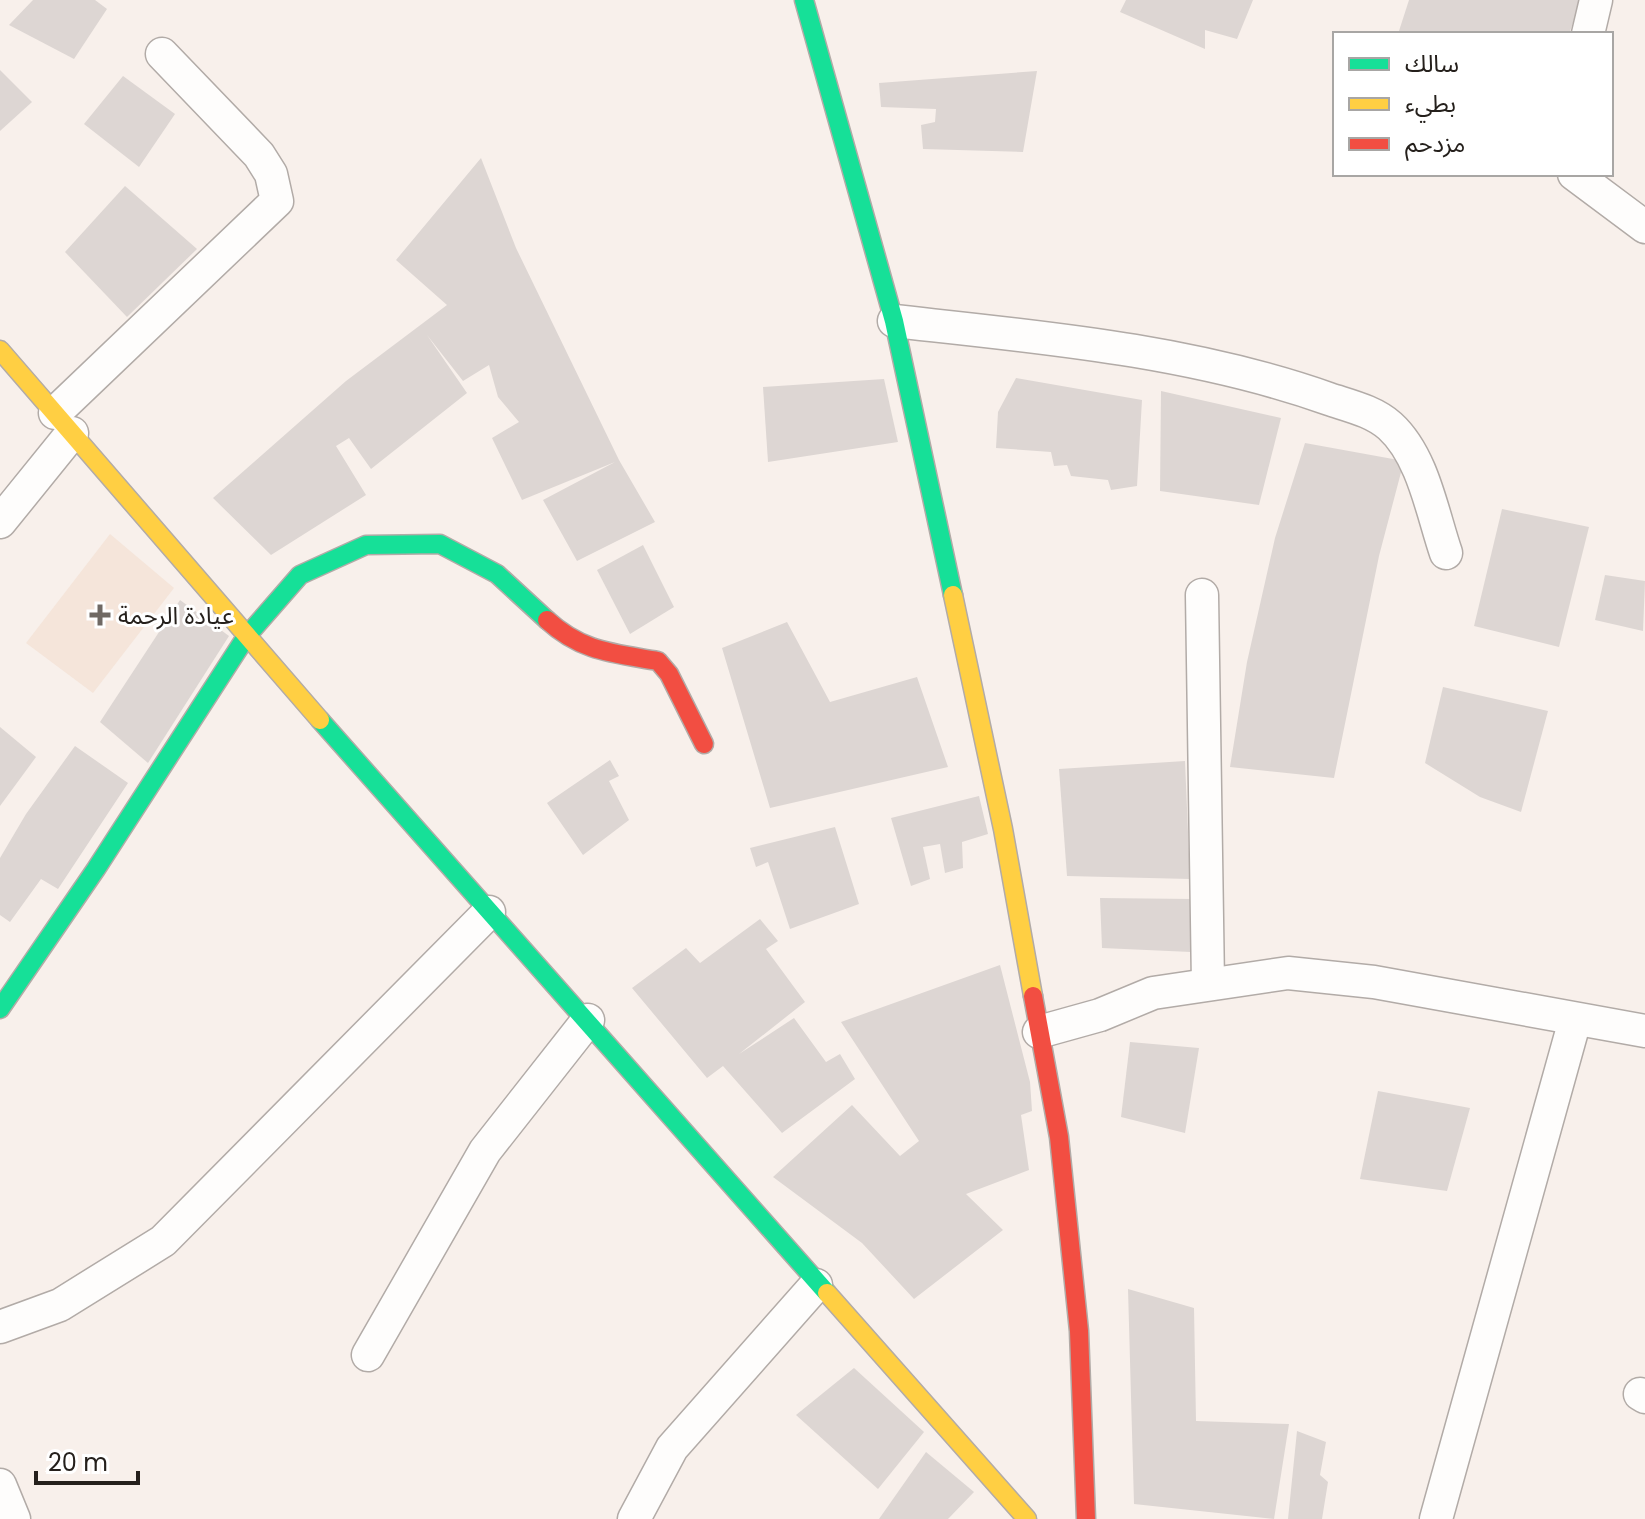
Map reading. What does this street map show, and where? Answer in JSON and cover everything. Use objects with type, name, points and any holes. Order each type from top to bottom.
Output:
[{"type":"street","points":[[804,0],[894,321],[1003,829],[1059,1137],[1079,1331],[1086,1519]]},
{"type":"street","points":[[1588,32],[1596,0]]},
{"type":"street","points":[[0,522],[64,423],[277,201],[271,174],[259,155],[162,54]]},
{"type":"street","points":[[1577,176],[1645,227]]},
{"type":"street","points":[[894,321],[1054,339],[1272,379],[1376,416],[1391,427],[1407,447],[1446,553]]},
{"type":"street","points":[[0,350],[246,637],[588,1020],[816,1285],[1027,1519]]},
{"type":"street","points":[[0,1009],[96,869],[246,637],[300,575],[366,545],[440,544],[497,574],[569,640],[599,651],[658,661],[669,674],[704,744]]},
{"type":"street","points":[[1202,595],[1208,984]]},
{"type":"street","points":[[0,1327],[60,1305],[163,1241],[489,912]]},
{"type":"street","points":[[1039,1032],[1100,1015],[1153,993],[1288,973],[1374,982],[1645,1031]]},
{"type":"street","points":[[368,1355],[485,1151],[588,1020]]},
{"type":"street","points":[[1436,1519],[1575,1020]]},
{"type":"street","points":[[634,1519],[672,1448],[816,1285]]},
{"type":"street","points":[[0,1485],[14,1519]]},
{"type":"shaded area","name":"عيادة الرحمة","points":[[110,534],[174,588],[93,693],[26,643]]},
{"type":"building","points":[[33,0],[95,0],[107,9],[74,59],[9,25]]},
{"type":"building","points":[[1126,0],[1253,0],[1237,39],[1205,30],[1205,49],[1120,12]]},
{"type":"building","points":[[1409,0],[1581,0],[1570,32],[1399,32]]},
{"type":"building","points":[[0,70],[32,102],[0,131]]},
{"type":"building","points":[[1037,71],[1023,152],[923,149],[921,125],[935,122],[936,109],[881,107],[879,83]]},
{"type":"building","points":[[123,76],[175,114],[139,167],[84,124]]},
{"type":"building","points":[[481,158],[516,248],[619,460],[655,522],[577,561],[543,500],[615,462],[522,500],[492,438],[519,422],[498,397],[489,365],[463,381],[427,335],[467,393],[371,469],[349,438],[336,446],[366,495],[271,555],[213,498],[346,381],[447,305],[396,260]]},
{"type":"building","points":[[125,186],[197,249],[127,317],[65,252]]},
{"type":"building","points":[[1016,378],[1142,400],[1137,486],[1111,490],[1108,480],[1071,476],[1067,465],[1054,466],[1051,452],[996,448],[998,412]]},
{"type":"building","points":[[884,379],[898,442],[768,462],[763,387]]},
{"type":"building","points":[[1161,391],[1281,418],[1259,505],[1160,491]]},
{"type":"building","points":[[1305,443],[1404,461],[1379,556],[1334,778],[1230,767],[1247,662],[1275,538]]},
{"type":"building","points":[[1502,509],[1589,527],[1559,647],[1474,626]]},
{"type":"building","points":[[643,545],[674,607],[630,634],[597,570]]},
{"type":"building","points":[[1605,575],[1645,581],[1643,631],[1595,620]]},
{"type":"building","points":[[180,600],[229,636],[148,763],[100,722]]},
{"type":"building","points":[[787,622],[830,702],[917,677],[948,767],[770,808],[722,648]]},
{"type":"building","points":[[1443,687],[1548,711],[1521,812],[1480,797],[1425,763]]},
{"type":"building","points":[[0,727],[36,757],[0,806]]},
{"type":"building","points":[[75,746],[128,783],[58,889],[41,879],[10,922],[0,915],[0,858],[26,814]]},
{"type":"building","points":[[610,760],[619,776],[609,781],[629,820],[583,855],[547,803]]},
{"type":"building","points":[[1185,761],[1190,879],[1067,876],[1059,769]]},
{"type":"building","points":[[979,796],[988,834],[962,842],[963,868],[945,873],[940,844],[923,847],[930,879],[911,886],[891,818]]},
{"type":"building","points":[[835,827],[859,904],[790,929],[768,862],[756,867],[750,848]]},
{"type":"building","points":[[1100,898],[1193,899],[1191,952],[1102,948]]},
{"type":"building","points":[[760,919],[778,941],[766,949],[805,1002],[739,1054],[794,1018],[826,1062],[840,1054],[855,1079],[782,1133],[723,1066],[707,1078],[632,988],[686,948],[700,963]]},
{"type":"building","points":[[1000,965],[1030,1082],[1032,1111],[1021,1115],[1029,1170],[966,1194],[1003,1230],[914,1299],[862,1243],[773,1177],[852,1105],[900,1156],[919,1141],[841,1022]]},
{"type":"building","points":[[1130,1042],[1199,1048],[1185,1133],[1121,1117]]},
{"type":"building","points":[[1378,1091],[1470,1108],[1447,1191],[1360,1179]]},
{"type":"building","points":[[1128,1289],[1194,1308],[1196,1421],[1289,1424],[1274,1519],[1134,1504]]},
{"type":"building","points":[[854,1368],[924,1432],[878,1489],[796,1415]]},
{"type":"building","points":[[1297,1431],[1326,1442],[1320,1475],[1328,1482],[1322,1519],[1288,1519]]},
{"type":"building","points":[[926,1452],[974,1492],[948,1519],[879,1519]]},
{"type":"traffic: fast","points":[[804,0],[894,321],[953,595]]},
{"type":"traffic: fast","points":[[0,1009],[96,869],[246,637],[300,575],[366,545],[440,544],[497,574],[547,620]]},
{"type":"traffic: fast","points":[[320,720],[827,1293]]},
{"type":"traffic: slow","points":[[0,350],[320,720]]},
{"type":"traffic: slow","points":[[953,595],[1003,829],[1033,996]]},
{"type":"traffic: slow","points":[[827,1293],[1027,1519]]},
{"type":"traffic: jam","points":[[547,620],[573,639],[599,650],[658,661],[669,674],[704,744]]},
{"type":"traffic: jam","points":[[1033,996],[1059,1137],[1079,1331],[1086,1519]]},
{"type":"place","name":"عيادة الرحمة","points":[[100,615]]}]
